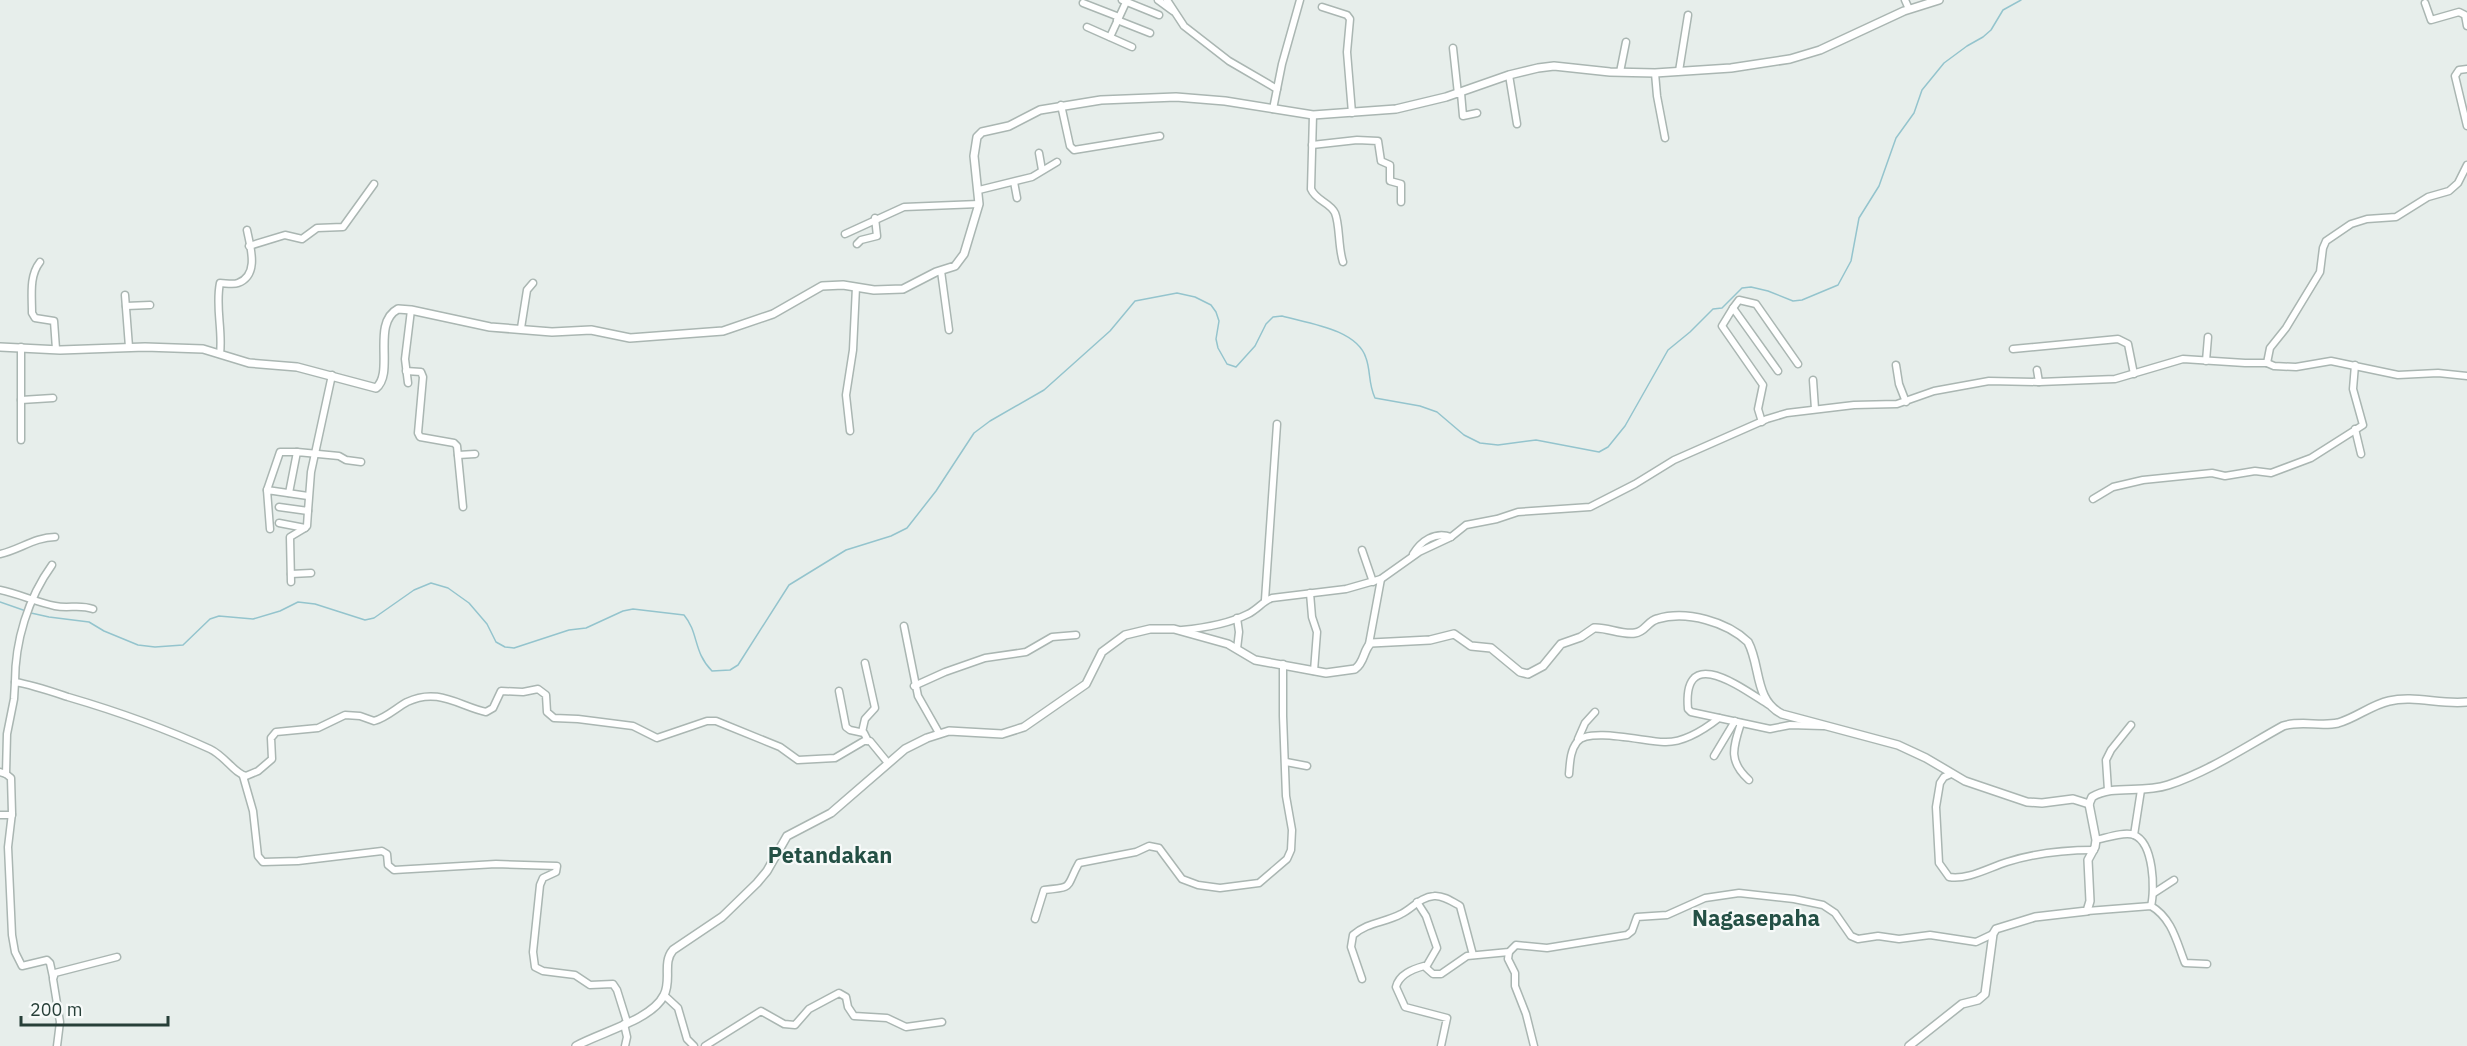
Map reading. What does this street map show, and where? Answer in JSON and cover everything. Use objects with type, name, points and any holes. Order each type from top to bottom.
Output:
[{"type":"street","points":[[1158,0],[1173,12]]},
{"type":"street","points":[[1167,0],[1184,26],[1229,61],[1277,89]]},
{"type":"street","points":[[1273,109],[1300,0]]},
{"type":"street","points":[[1905,0],[1909,9]]},
{"type":"street","points":[[0,346],[56,349],[129,347],[203,349],[257,364],[297,367],[332,375],[366,387],[378,387],[383,378],[383,342],[388,321],[393,312],[398,309],[483,327],[552,332],[591,330],[630,338],[678,333],[715,333],[773,314],[819,287],[829,285],[874,290],[903,290],[955,266],[962,258],[979,204],[974,156],[979,134],[1009,126],[1037,111],[1061,105],[1101,100],[1176,97],[1218,100],[1313,116],[1396,109],[1460,94],[1509,75],[1554,66],[1655,73],[1739,67],[1813,53],[1909,9],[1939,0]]},
{"type":"street","points":[[1110,37],[1125,1],[1159,15]]},
{"type":"street","points":[[1083,3],[1150,33]]},
{"type":"street","points":[[2425,3],[2431,20],[2459,12],[2465,15],[2467,26]]},
{"type":"street","points":[[1322,7],[1347,15],[1350,19],[1347,58],[1352,113]]},
{"type":"street","points":[[1678,71],[1688,15]]},
{"type":"street","points":[[1087,27],[1132,47]]},
{"type":"street","points":[[1620,72],[1626,42]]},
{"type":"street","points":[[1453,48],[1462,116],[1477,113]]},
{"type":"street","points":[[2467,69],[2459,70],[2455,76],[2464,101],[2467,126]]},
{"type":"street","points":[[1655,73],[1665,138]]},
{"type":"street","points":[[1509,75],[1517,124]]},
{"type":"street","points":[[1430,92],[1433,101]]},
{"type":"street","points":[[1061,105],[1070,146],[1074,150],[1160,136]]},
{"type":"street","points":[[1313,116],[1311,189],[1316,197],[1336,214],[1343,262]]},
{"type":"street","points":[[1312,145],[1357,140],[1378,141],[1381,161],[1390,165],[1390,181],[1401,184],[1401,202]]},
{"type":"street","points":[[1039,153],[1042,170]]},
{"type":"street","points":[[979,190],[1032,177],[1057,162]]},
{"type":"street","points":[[2267,363],[2270,348],[2286,328],[2318,275],[2322,266],[2323,246],[2326,241],[2351,224],[2367,219],[2396,217],[2428,197],[2449,190],[2458,183],[2467,165]]},
{"type":"street","points":[[1014,182],[1017,198]]},
{"type":"street","points":[[249,246],[285,235],[302,238],[317,228],[343,227],[374,183]]},
{"type":"street","points":[[845,234],[866,226],[875,218],[904,207],[979,204]]},
{"type":"street","points":[[857,244],[861,240],[877,236],[875,218]]},
{"type":"street","points":[[220,354],[222,325],[217,299],[220,283],[237,284],[249,275],[252,262],[247,230]]},
{"type":"street","points":[[40,262],[34,267],[32,275],[32,313],[35,318],[54,321],[56,349]]},
{"type":"street","points":[[941,271],[949,330]]},
{"type":"street","points":[[521,328],[527,290],[533,283]]},
{"type":"street","points":[[850,431],[846,395],[853,350],[856,287]]},
{"type":"street","points":[[125,295],[129,347]]},
{"type":"street","points":[[1762,422],[1758,409],[1763,385],[1722,326],[1739,300],[1756,304],[1798,364]]},
{"type":"street","points":[[126,306],[150,305]]},
{"type":"street","points":[[1733,308],[1778,371]]},
{"type":"street","points":[[408,383],[406,346],[411,310]]},
{"type":"street","points":[[2206,361],[2208,337]]},
{"type":"street","points":[[2013,349],[2118,339],[2128,344],[2134,374]]},
{"type":"street","points":[[21,347],[21,440]]},
{"type":"street","points":[[576,1046],[645,1015],[664,995],[669,975],[667,960],[673,950],[722,917],[757,883],[767,871],[786,836],[831,813],[888,763],[911,746],[939,733],[958,730],[1002,734],[1024,728],[1086,684],[1102,652],[1117,639],[1137,631],[1182,630],[1237,618],[1252,612],[1265,600],[1346,589],[1373,582],[1425,549],[1451,537],[1466,525],[1518,512],[1590,507],[1635,484],[1674,460],[1787,413],[1906,402],[1934,391],[1982,382],[2107,380],[2178,360],[2267,363],[2278,367],[2305,366],[2325,361],[2398,375],[2438,373],[2467,376]]},
{"type":"street","points":[[1896,364],[1899,384],[1906,402]]},
{"type":"street","points":[[2093,499],[2113,487],[2143,480],[2210,473],[2225,476],[2247,471],[2271,473],[2311,458],[2362,426],[2364,421],[2353,389],[2355,365]]},
{"type":"street","points":[[2037,370],[2039,382]]},
{"type":"street","points":[[406,371],[421,372],[423,377],[419,435],[428,440],[456,444],[463,507]]},
{"type":"street","points":[[291,582],[290,537],[307,526],[308,496],[314,454],[332,375]]},
{"type":"street","points":[[1813,380],[1815,409]]},
{"type":"street","points":[[21,400],[53,398]]},
{"type":"street","points":[[1265,600],[1277,424]]},
{"type":"street","points":[[2355,429],[2361,453]]},
{"type":"street","points":[[270,529],[267,490],[280,452],[339,456],[346,460],[361,462]]},
{"type":"street","points":[[289,493],[297,452]]},
{"type":"street","points":[[458,454],[475,454]]},
{"type":"street","points":[[267,490],[308,496]]},
{"type":"street","points":[[279,507],[308,511]]},
{"type":"street","points":[[279,523],[304,528]]},
{"type":"street","points":[[0,554],[18,550],[41,538],[55,537]]},
{"type":"street","points":[[1362,550],[1373,582]]},
{"type":"street","points":[[52,565],[41,581],[16,648],[14,699],[3,773],[10,778],[12,815],[8,848],[13,947],[22,966],[47,960],[50,963],[60,1022],[57,1046]]},
{"type":"street","points":[[291,574],[311,573]]},
{"type":"street","points":[[1182,630],[1224,642],[1252,659],[1334,673],[1355,669],[1363,661],[1369,644],[1381,579]]},
{"type":"street","points":[[0,590],[60,607],[80,605],[93,609]]},
{"type":"street","points":[[1310,593],[1312,617],[1317,632],[1314,671]]},
{"type":"street","points":[[1369,644],[1430,640],[1451,633],[1470,646],[1491,648],[1520,672],[1528,674],[1543,666],[1561,644],[1581,637],[1594,628],[1633,634],[1640,632],[1658,619],[1681,617],[1701,619],[1719,624],[1748,642],[1762,692],[1769,705]]},
{"type":"street","points":[[1237,618],[1239,632],[1237,649]]},
{"type":"street","points":[[904,626],[914,686],[939,733]]},
{"type":"street","points":[[914,686],[985,658],[1026,652],[1052,638],[1076,635]]},
{"type":"street","points":[[865,663],[875,708],[865,719],[862,732],[888,763]]},
{"type":"street","points":[[1035,919],[1044,890],[1061,889],[1068,886],[1078,863],[1136,852],[1149,846],[1159,848],[1182,879],[1198,885],[1230,888],[1259,884],[1287,859],[1291,850],[1292,830],[1286,796],[1283,664]]},
{"type":"street","points":[[1827,726],[1790,725],[1770,729],[1691,712],[1688,709],[1689,687],[1694,677],[1698,675],[1725,678],[1791,717],[1827,726],[1898,745],[1978,786],[2027,802],[2073,800],[2089,804]]},
{"type":"street","points":[[15,682],[30,684],[99,706],[206,747],[228,760],[243,776],[250,775],[268,765],[273,755],[271,738],[276,732],[318,728],[345,714],[374,721],[408,701],[423,697],[457,701],[486,712],[493,708],[498,695],[504,690],[523,692],[542,690],[546,695],[547,712],[551,717],[633,726],[657,738],[707,721],[716,721],[780,747],[798,760],[835,758],[868,741]]},
{"type":"street","points":[[839,691],[846,727],[862,732]]},
{"type":"street","points":[[2087,911],[2090,901],[2088,860],[2094,850],[2096,840],[2095,824],[2089,804],[2092,797],[2108,790],[2141,790],[2166,786],[2212,767],[2294,722],[2338,723],[2380,703],[2400,699],[2450,704],[2467,702]]},
{"type":"street","points":[[1569,774],[1572,750],[1585,723],[1595,712]]},
{"type":"street","points":[[1578,740],[1583,737],[1605,736],[1671,741],[1694,734],[1719,717]]},
{"type":"street","points":[[1714,756],[1738,722]]},
{"type":"street","points":[[1738,722],[1734,760],[1735,765],[1749,780]]},
{"type":"street","points":[[2108,790],[2109,778],[2105,766],[2108,755],[2131,725]]},
{"type":"street","points":[[1286,762],[1307,766]]},
{"type":"street","points":[[1951,774],[1944,777],[1940,783],[1936,807],[1939,863],[1949,877],[1958,878],[2006,862],[2064,850],[2094,850]]},
{"type":"street","points":[[243,776],[253,812],[258,856],[263,862],[298,861],[382,851],[387,854],[388,865],[394,870],[496,864],[557,866],[556,872],[543,878],[540,885],[533,952],[535,967],[543,971],[575,975],[590,985],[613,984],[617,990],[625,1023],[627,1036],[625,1046]]},
{"type":"street","points":[[2134,835],[2141,790]]},
{"type":"street","points":[[0,815],[12,815]]},
{"type":"street","points":[[2096,840],[2134,835]]},
{"type":"street","points":[[2134,835],[2142,843],[2148,857],[2154,893],[2151,906]]},
{"type":"street","points":[[2154,893],[2174,880]]},
{"type":"street","points":[[1534,1046],[1534,1039],[1515,986],[1515,973],[1508,959],[1509,952],[1516,945],[1546,948],[1627,935],[1632,932],[1637,917],[1670,914],[1705,898],[1730,893],[1776,896],[1823,905],[1835,914],[1851,936],[1858,939],[1878,936],[1899,939],[1930,935],[1976,942],[1993,934],[2003,925],[2027,918],[2151,906],[2159,911],[2169,925],[2185,963],[2207,964]]},
{"type":"street","points":[[1362,979],[1351,947],[1353,935],[1365,926],[1404,913],[1427,897],[1440,896],[1460,906],[1473,955]]},
{"type":"street","points":[[1417,902],[1426,916],[1437,948],[1426,967]]},
{"type":"street","points":[[1909,1046],[1962,1004],[1978,1000],[1985,993],[1993,934]]},
{"type":"street","points":[[1441,1046],[1446,1029],[1446,1018],[1410,1010],[1402,1004],[1397,993],[1397,982],[1401,977],[1418,968],[1426,967],[1435,974],[1441,974],[1463,958],[1509,952]]},
{"type":"street","points":[[53,977],[57,971],[117,957]]},
{"type":"street","points":[[705,1046],[761,1011],[784,1024],[795,1025],[809,1009],[839,993],[846,997],[848,1007],[854,1016],[887,1018],[906,1027],[942,1022]]},
{"type":"street","points":[[664,995],[678,1007],[687,1039],[694,1046]]},
{"type":"waterway","points":[[31,613],[89,622],[138,645],[155,647],[183,645],[210,619],[219,616],[253,619],[280,611],[298,602],[315,604],[365,620],[374,618],[414,590],[431,583],[448,588],[469,603],[487,624],[496,642],[505,647],[514,648],[569,630],[586,628],[623,611],[633,609],[684,615],[706,664],[712,671],[730,670],[738,665],[789,585],[846,550],[891,536],[907,528],[936,491],[974,433],[990,421],[1044,390],[1110,331],[1135,301],[1177,293],[1195,297],[1211,305],[1216,312],[1219,321],[1216,339],[1227,364],[1236,367],[1255,346],[1266,324],[1273,317],[1282,316],[1330,329],[1353,340],[1361,348],[1366,358],[1375,398],[1420,406],[1437,412],[1464,435],[1480,443],[1498,445],[1536,440],[1599,452],[1608,447],[1625,426],[1668,350],[1713,309],[1722,308],[1742,288],[1751,287],[1768,291],[1793,301],[1802,300],[1838,285],[1851,261],[1859,218],[1879,186],[1896,138],[1914,113],[1922,90],[1944,63],[1983,37],[1991,30],[2003,10],[2021,0]]},
{"type":"waterway","points":[[0,602],[26,611]]},
{"type":"district","name":"Petandakan","points":[[830,855]]},
{"type":"district","name":"Nagasepaha","points":[[1756,918]]}]
